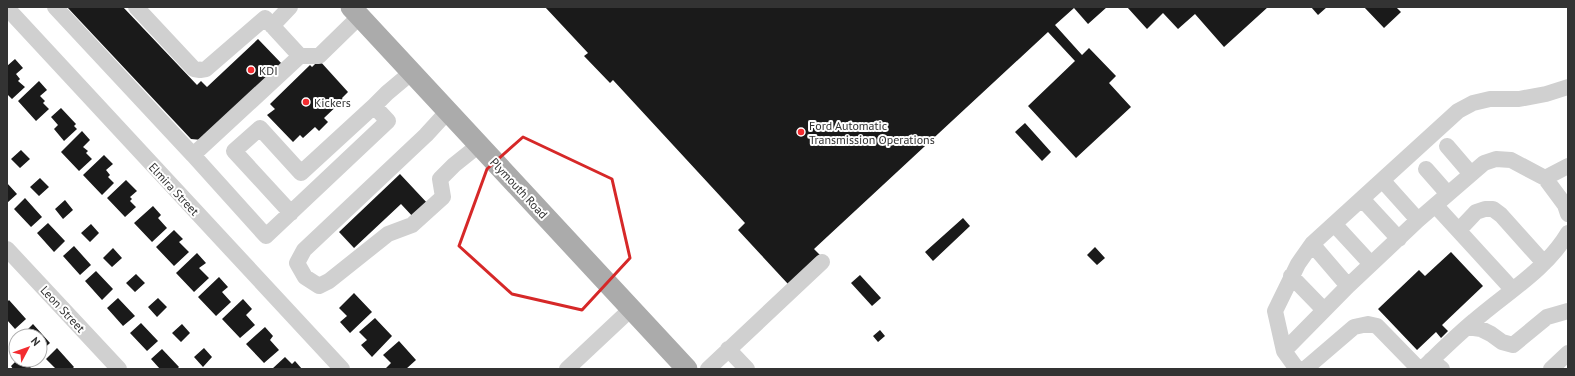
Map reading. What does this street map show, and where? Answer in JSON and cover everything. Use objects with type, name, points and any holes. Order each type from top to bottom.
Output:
[{"type":"main road","name":"Plymouth Road","points":[[356,12],[687,369]]},
{"type":"street","points":[[55,7],[193,155],[266,236],[388,121],[374,106]]},
{"type":"street","points":[[136,7],[194,69],[200,70],[206,69],[266,17],[290,7]]},
{"type":"street","name":"Elmira Street","points":[[7,8],[342,369]]},
{"type":"street","points":[[193,155],[300,56],[319,56],[356,12]]},
{"type":"street","points":[[266,17],[300,56]]},
{"type":"street","points":[[291,213],[234,151],[260,128],[301,173],[387,93],[412,72]]},
{"type":"street","points":[[1297,369],[1284,351],[1275,311],[1291,276],[1312,244],[1335,225],[1458,111],[1473,103],[1490,99],[1519,99],[1568,88]]},
{"type":"street","points":[[448,111],[426,135],[304,250],[297,262],[305,277],[319,286],[329,281],[388,234],[412,225],[443,197],[440,180],[454,165],[479,145]]},
{"type":"street","points":[[1447,146],[1471,174]]},
{"type":"street","points":[[1284,351],[1371,264],[1418,220],[1484,163],[1496,159],[1511,160],[1545,178],[1565,205],[1568,214]]},
{"type":"street","points":[[1545,178],[1568,166]]},
{"type":"street","points":[[1426,169],[1448,194]]},
{"type":"street","points":[[1383,181],[1418,220]]},
{"type":"street","points":[[1362,199],[1399,239]]},
{"type":"street","points":[[1436,206],[1512,289]]},
{"type":"street","points":[[1459,230],[1476,212],[1485,209],[1493,209],[1501,215],[1544,263]]},
{"type":"street","points":[[1335,225],[1371,264]]},
{"type":"street","points":[[1305,369],[1354,327],[1368,324],[1377,326],[1428,367],[1467,327],[1544,263],[1562,242],[1568,232]]},
{"type":"street","points":[[1312,244],[1348,286]]},
{"type":"street","name":"Leon Street","points":[[7,249],[119,369]]},
{"type":"street","points":[[708,369],[822,262]]},
{"type":"street","points":[[1291,276],[1324,310]]},
{"type":"street","points":[[567,369],[631,309]]},
{"type":"street","points":[[1467,327],[1481,329],[1502,342],[1513,345],[1547,318],[1568,312]]},
{"type":"street","points":[[728,349],[747,369]]},
{"type":"street","points":[[1551,369],[1568,353]]},
{"type":"highlighted area","points":[[523,137],[612,179],[630,258],[582,310],[512,294],[459,246],[487,169]]},
{"type":"building","points":[[67,7],[123,7],[197,85],[201,81],[207,87],[258,39],[283,65],[202,140],[191,139]]},
{"type":"building","name":"Ford Automatic Transmission Operations","points":[[545,7],[1107,7],[1088,24],[1074,8],[1055,25],[1082,55],[1089,48],[1116,76],[1109,83],[1131,107],[1076,158],[1028,106],[1075,61],[1048,32],[814,249],[820,255],[788,284],[738,230],[745,223],[613,80],[610,83],[584,56],[588,53]]},
{"type":"building","points":[[1127,7],[1268,7],[1224,47],[1195,14],[1178,29],[1163,13],[1147,29]]},
{"type":"building","points":[[1311,7],[1327,7],[1318,15]]},
{"type":"building","points":[[1364,7],[1396,7],[1401,12],[1384,28]]},
{"type":"building","points":[[15,59],[23,68],[16,74],[20,79],[18,81],[25,87],[12,99],[7,94],[7,66]]},
{"type":"building","name":"Kickers","points":[[319,60],[348,92],[342,98],[343,100],[324,118],[328,122],[319,131],[315,127],[303,138],[300,135],[293,142],[267,115],[275,109],[270,104],[310,65],[312,67]]},
{"type":"building","points":[[39,81],[47,90],[40,96],[45,101],[43,103],[49,109],[36,121],[18,101]]},
{"type":"building","points":[[61,108],[76,124],[74,126],[77,129],[64,141],[54,129],[58,125],[51,117]]},
{"type":"building","points":[[1025,123],[1051,152],[1042,161],[1015,132]]},
{"type":"building","points":[[82,131],[90,140],[83,147],[88,151],[86,153],[92,159],[79,171],[61,152]]},
{"type":"building","points":[[21,150],[30,159],[20,168],[11,159]]},
{"type":"building","points":[[104,155],[113,164],[106,170],[110,175],[108,177],[114,183],[102,195],[83,175]]},
{"type":"building","points":[[400,174],[429,205],[415,219],[401,204],[354,248],[339,232]]},
{"type":"building","points":[[40,178],[49,187],[39,196],[30,187]]},
{"type":"building","points":[[126,180],[137,191],[130,197],[132,199],[130,201],[136,207],[125,217],[107,198]]},
{"type":"building","points":[[7,183],[17,194],[7,203]]},
{"type":"building","points":[[25,198],[42,217],[31,227],[14,209]]},
{"type":"building","points":[[65,200],[73,210],[63,219],[55,209]]},
{"type":"building","points":[[153,206],[161,215],[158,218],[167,228],[152,242],[134,223]]},
{"type":"building","points":[[963,218],[970,226],[933,261],[925,252]]},
{"type":"building","points":[[48,223],[65,241],[54,252],[37,233]]},
{"type":"building","points":[[91,224],[99,233],[90,242],[81,233]]},
{"type":"building","points":[[174,230],[183,239],[179,242],[189,252],[174,266],[156,247]]},
{"type":"building","points":[[74,246],[91,265],[80,275],[63,256]]},
{"type":"building","points":[[1095,247],[1105,258],[1097,265],[1087,255]]},
{"type":"building","points":[[113,248],[122,258],[112,267],[103,258]]},
{"type":"building","points":[[1451,252],[1483,286],[1442,325],[1448,331],[1441,338],[1436,332],[1417,350],[1378,309],[1419,270],[1425,276]]},
{"type":"building","points":[[197,253],[206,263],[199,268],[209,278],[194,292],[176,273]]},
{"type":"building","points":[[96,271],[113,289],[102,300],[85,281]]},
{"type":"building","points":[[136,274],[145,283],[135,292],[126,283]]},
{"type":"building","points":[[860,275],[881,298],[872,306],[851,283]]},
{"type":"building","points":[[219,277],[228,287],[222,292],[231,302],[216,316],[198,297]]},
{"type":"building","points":[[354,293],[372,312],[350,333],[340,322],[347,316],[339,308]]},
{"type":"building","points":[[118,298],[135,316],[123,326],[107,308]]},
{"type":"building","points":[[158,298],[167,307],[157,317],[148,307]]},
{"type":"building","points":[[243,299],[252,309],[246,315],[255,325],[240,338],[222,319]]},
{"type":"building","points":[[9,300],[26,319],[16,328],[14,328],[7,320],[7,302]]},
{"type":"building","points":[[375,318],[392,336],[372,357],[361,345],[367,340],[359,332]]},
{"type":"building","points":[[141,323],[158,341],[147,351],[130,333]]},
{"type":"building","points":[[33,324],[37,328],[29,328]]},
{"type":"building","points":[[182,324],[190,333],[181,342],[172,333]]},
{"type":"building","points":[[265,327],[273,336],[270,340],[279,350],[264,363],[246,344]]},
{"type":"building","points":[[880,330],[885,336],[878,342],[873,336]]},
{"type":"building","points":[[399,341],[416,360],[406,369],[385,369],[391,363],[383,355]]},
{"type":"building","points":[[57,348],[74,367],[72,369],[56,369],[48,361],[48,357]]},
{"type":"building","points":[[204,348],[212,357],[203,367],[194,357]]},
{"type":"building","points":[[162,349],[179,367],[177,369],[160,369],[151,359]]},
{"type":"building","points":[[285,357],[292,364],[295,361],[302,369],[272,369]]},
{"type":"place","name":"KDI","points":[[251,70]]},
{"type":"place","name":"Kickers","points":[[306,102]]},
{"type":"place","name":"Ford Automatic Transmission Operations","points":[[801,132]]}]
